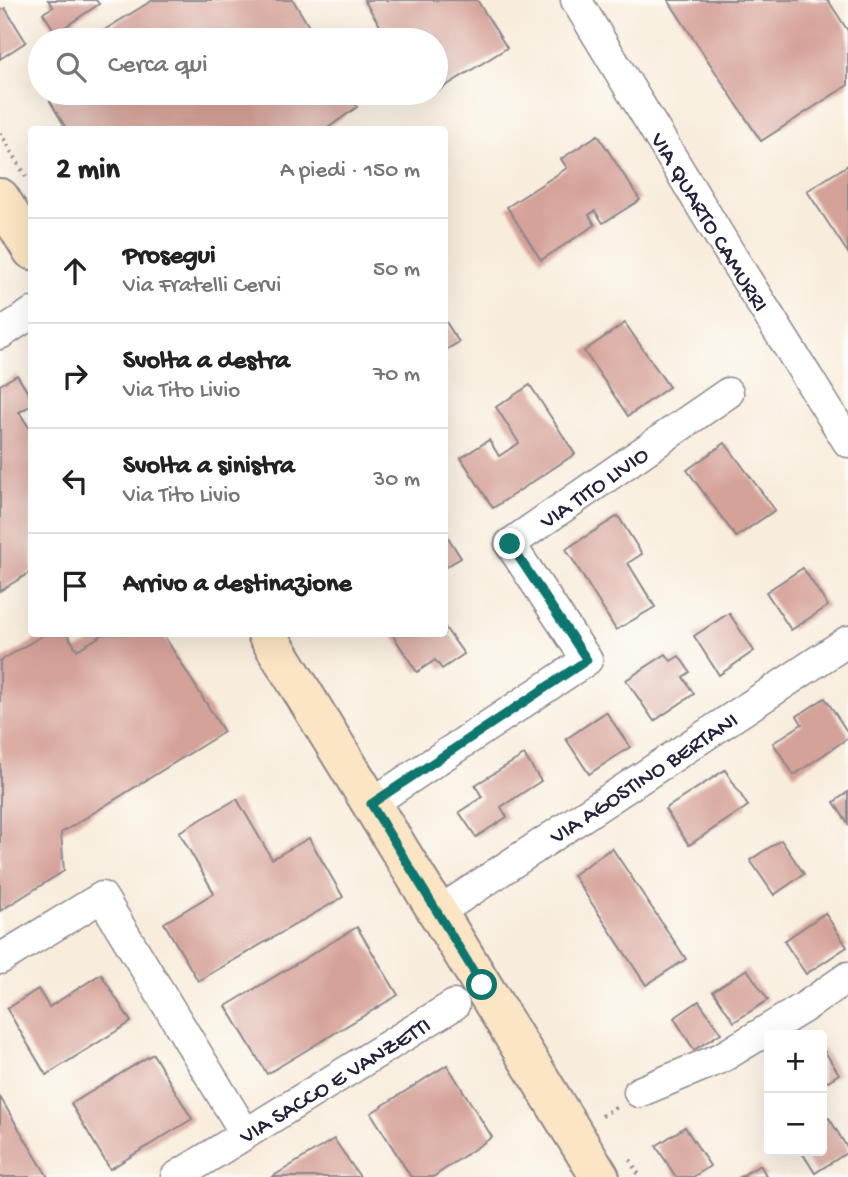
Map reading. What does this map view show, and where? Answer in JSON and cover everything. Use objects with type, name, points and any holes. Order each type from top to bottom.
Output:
[{"type":"main road","points":[[0,198],[28,244]]},
{"type":"main road","points":[[269,637],[600,1177]]},
{"type":"street","name":"VIA QUARTO CAMURRI","points":[[576,0],[848,442]]},
{"type":"street","points":[[0,334],[28,316]]},
{"type":"street","name":"VIA TITO LIVIO","points":[[371,804],[587,660],[510,544],[728,393]]},
{"type":"street","name":"VIA AGOSTINO BERTANI","points":[[437,914],[848,641]]},
{"type":"street","points":[[0,959],[102,897],[245,1133]]},
{"type":"street","points":[[639,1092],[721,1058],[848,977]]},
{"type":"street","name":"VIA SACCO E VANZETTI","points":[[176,1177],[454,1005]]},
{"type":"path","points":[[0,133],[28,178]]},
{"type":"building","points":[[48,0],[96,0],[99,4],[63,28],[53,28],[43,13],[53,7]]},
{"type":"building","points":[[153,0],[293,0],[310,28],[108,28]]},
{"type":"building","points":[[364,0],[477,0],[507,48],[448,85],[448,28],[382,28]]},
{"type":"building","points":[[668,0],[828,0],[848,31],[848,85],[761,141]]},
{"type":"building","points":[[5,8],[26,42],[0,59],[0,11]]},
{"type":"building","points":[[52,105],[357,107],[331,126],[65,126]]},
{"type":"building","points":[[598,135],[640,200],[603,223],[595,211],[589,215],[595,225],[541,260],[507,207],[567,168],[561,159]]},
{"type":"building","points":[[848,165],[848,253],[807,191]]},
{"type":"building","points":[[625,323],[669,387],[628,416],[584,351]]},
{"type":"building","points":[[448,325],[459,342],[448,349]]},
{"type":"building","points":[[17,375],[28,393],[28,407],[19,412],[28,426],[28,574],[0,591],[0,385]]},
{"type":"building","points":[[530,385],[575,454],[493,508],[461,458],[489,440],[499,456],[519,443],[496,407]]},
{"type":"building","points":[[725,443],[775,510],[736,537],[687,470]]},
{"type":"building","points":[[618,516],[642,554],[628,563],[655,607],[616,630],[566,549]]},
{"type":"building","points":[[448,537],[461,558],[448,566]]},
{"type":"building","points":[[803,568],[828,606],[791,630],[766,592]]},
{"type":"building","points":[[729,613],[754,651],[719,675],[694,636]]},
{"type":"building","points":[[448,632],[464,654],[442,669],[435,660],[417,672],[394,637],[448,637]]},
{"type":"building","points":[[40,637],[69,637],[77,650],[99,637],[165,637],[224,732],[61,833],[64,871],[0,911],[0,661]]},
{"type":"building","points":[[666,654],[671,661],[679,656],[690,672],[683,677],[694,694],[654,721],[626,680]]},
{"type":"building","points":[[825,698],[848,733],[848,738],[794,775],[773,743],[802,724],[797,716]]},
{"type":"building","points":[[606,712],[630,747],[589,774],[566,739]]},
{"type":"building","points":[[524,755],[541,781],[501,807],[507,817],[476,837],[459,812],[482,797],[475,785]]},
{"type":"building","points":[[725,770],[748,806],[689,845],[665,809]]},
{"type":"building","points":[[848,792],[848,824],[834,802]]},
{"type":"building","points":[[237,799],[272,859],[309,838],[343,897],[198,981],[164,923],[214,893],[179,832]]},
{"type":"building","points":[[781,840],[804,874],[774,895],[750,860]]},
{"type":"building","points":[[612,848],[686,959],[646,985],[573,875]]},
{"type":"building","points":[[825,913],[847,947],[806,974],[784,941]]},
{"type":"building","points":[[357,927],[398,995],[267,1074],[226,1006]]},
{"type":"building","points":[[747,969],[768,1000],[734,1022],[713,991]]},
{"type":"building","points":[[101,974],[131,1022],[46,1075],[7,1009],[38,989],[49,1007]]},
{"type":"building","points":[[699,1001],[721,1033],[694,1050],[674,1018]]},
{"type":"building","points":[[153,1054],[192,1119],[110,1169],[71,1104]]},
{"type":"building","points":[[827,1055],[839,1074],[827,1082]]},
{"type":"building","points":[[447,1065],[492,1137],[433,1177],[411,1177],[371,1113]]},
{"type":"building","points":[[0,1097],[10,1114],[48,1177],[0,1177]]},
{"type":"building","points":[[829,1118],[848,1152],[815,1173],[804,1156],[827,1156]]},
{"type":"building","points":[[685,1127],[710,1166],[693,1177],[676,1177],[656,1146]]},
{"type":"building","points":[[334,1139],[360,1177],[272,1177]]},
{"type":"building","points":[[760,1165],[767,1177],[740,1177]]},
{"type":"route","points":[[482,985],[371,804],[587,660],[510,544]]}]
